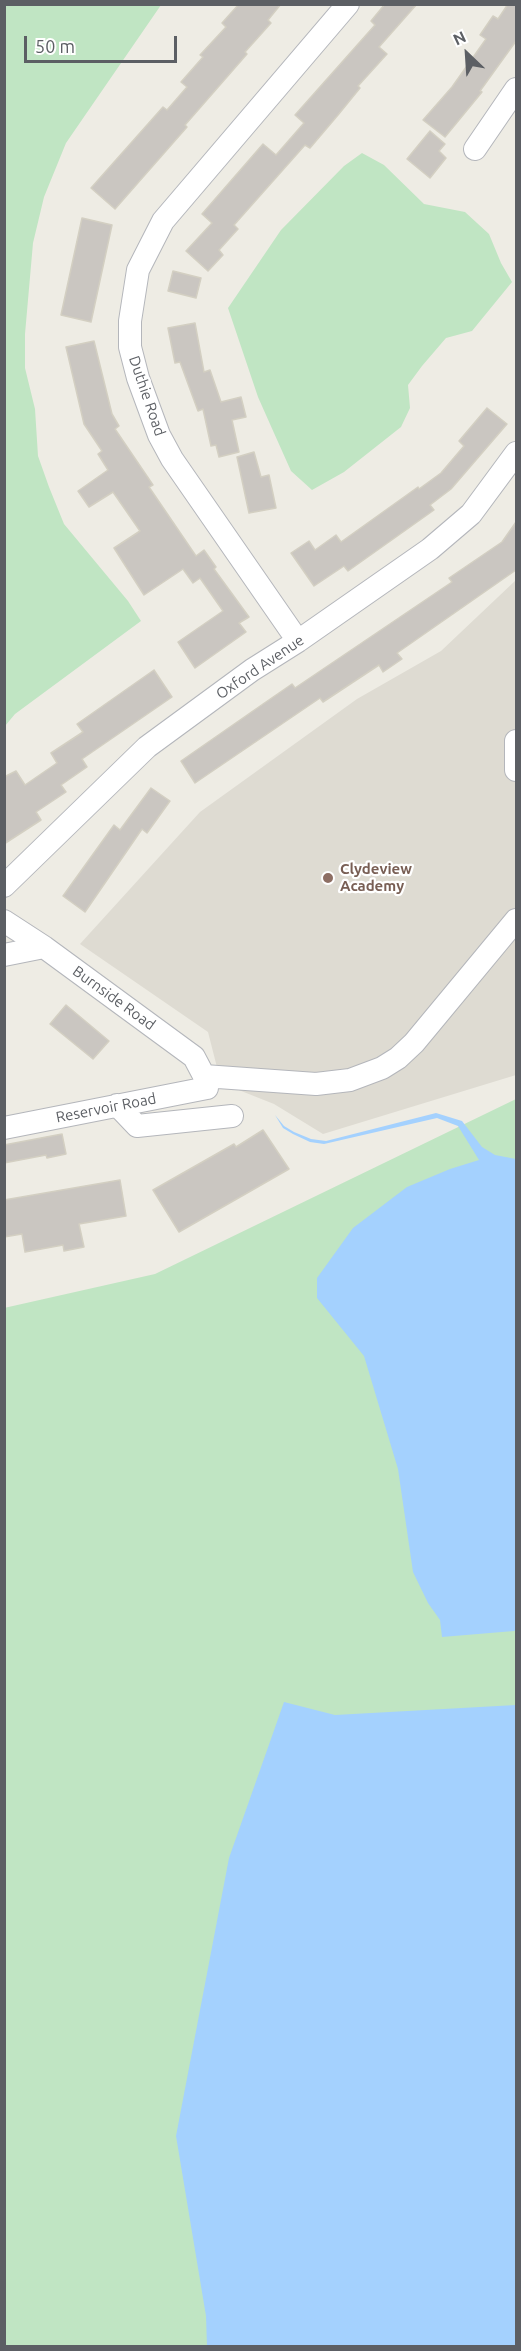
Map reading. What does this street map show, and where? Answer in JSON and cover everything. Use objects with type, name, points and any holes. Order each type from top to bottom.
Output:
[{"type":"street","name":"Duthie Road","points":[[298,641],[172,459],[159,435],[138,378],[130,347],[130,321],[138,270],[163,221],[348,4]]},
{"type":"street","points":[[475,148],[516,89]]},
{"type":"street","name":"Oxford Avenue","points":[[4,886],[147,747],[252,670],[298,641],[430,549],[471,514],[516,453]]},
{"type":"street","points":[[516,741],[516,770]]},
{"type":"street","name":"Reservoir Road","points":[[4,1128],[117,1106],[206,1082],[316,1084],[350,1080],[382,1068],[414,1043],[516,920]]},
{"type":"street","name":"Burnside Road","points":[[4,921],[44,947],[194,1057],[206,1082]]},
{"type":"street","points":[[4,955],[44,947]]},
{"type":"street","points":[[117,1106],[137,1126],[232,1116]]},
{"type":"shaded area","name":"Clydeview Academy","points":[[516,580],[516,1075],[323,1134],[274,1104],[221,1083],[208,1032],[80,944],[200,812],[357,699],[441,651]]},
{"type":"green space","points":[[5,4],[161,5],[66,143],[44,197],[33,243],[25,334],[25,368],[35,409],[38,456],[49,487],[64,524],[128,601],[141,621],[15,714],[5,726]]},
{"type":"green space","points":[[362,153],[384,165],[424,204],[465,212],[489,234],[512,282],[472,331],[446,338],[422,366],[408,385],[410,408],[401,427],[344,472],[312,490],[291,471],[258,397],[228,308],[281,230],[344,166]]},
{"type":"green space","points":[[516,1099],[516,2346],[5,2346],[4,1308],[155,1274]]},
{"type":"water","points":[[436,1113],[462,1121],[482,1147],[495,1155],[516,1159],[516,1630],[442,1637],[440,1620],[428,1603],[413,1572],[398,1469],[364,1356],[317,1298],[317,1278],[353,1228],[407,1187],[479,1160],[458,1126],[437,1118],[324,1144],[310,1142],[293,1134],[283,1128],[275,1115],[284,1126],[294,1132],[311,1139],[326,1141]]},
{"type":"water","points":[[284,1702],[335,1715],[516,1705],[516,2346],[207,2346],[206,2316],[176,2136],[229,1858]]},
{"type":"building","points":[[239,4],[281,4],[268,20],[271,23],[245,52],[247,54],[115,209],[91,188],[163,107],[167,110],[187,87],[181,82],[203,57],[200,55],[226,27],[222,23]]},
{"type":"building","points":[[385,4],[417,4],[379,47],[387,54],[358,86],[360,88],[338,115],[310,148],[305,145],[234,225],[238,229],[219,250],[223,255],[208,271],[186,251],[212,223],[202,214],[263,144],[276,155],[304,123],[295,115],[375,25],[371,21]]},
{"type":"building","points":[[508,4],[516,4],[516,41],[480,91],[482,92],[445,137],[423,120],[452,87],[486,39],[480,35],[493,16],[498,19]]},
{"type":"building","points":[[430,131],[445,144],[439,151],[446,158],[430,178],[407,159]]},
{"type":"building","points":[[82,218],[112,225],[91,322],[61,315]]},
{"type":"building","points":[[173,271],[201,278],[196,298],[168,291]]},
{"type":"building","points":[[195,323],[204,372],[210,370],[221,402],[241,397],[246,417],[232,420],[239,452],[219,457],[216,445],[211,446],[203,409],[198,411],[180,362],[175,363],[168,328]]},
{"type":"building","points":[[94,341],[112,414],[119,426],[115,429],[153,485],[149,487],[196,556],[204,550],[216,567],[214,569],[249,617],[239,623],[246,632],[195,668],[178,642],[223,611],[200,578],[193,583],[183,569],[144,595],[114,548],[140,531],[113,492],[89,507],[78,491],[108,470],[98,454],[102,451],[84,424],[66,347]]},
{"type":"building","points":[[487,408],[507,424],[451,489],[430,505],[434,510],[348,571],[344,566],[314,586],[291,553],[309,541],[315,550],[336,535],[341,542],[441,473],[464,446],[459,441]]},
{"type":"building","points":[[254,452],[261,477],[269,475],[276,508],[249,513],[237,457]]},
{"type":"building","points":[[516,522],[516,570],[397,653],[402,659],[383,672],[379,665],[323,702],[320,698],[195,783],[181,761],[292,684],[295,688],[452,582],[449,578],[502,542]]},
{"type":"building","points":[[154,670],[172,697],[82,759],[87,767],[61,785],[66,792],[36,812],[41,820],[4,844],[4,777],[16,771],[25,785],[57,763],[51,753],[83,732],[77,724]]},
{"type":"building","points":[[151,788],[170,801],[147,833],[142,829],[85,912],[63,896],[114,825],[120,830]]},
{"type":"building","points":[[66,1005],[109,1041],[93,1059],[50,1024]]},
{"type":"building","points":[[263,1130],[289,1169],[179,1232],[153,1190],[234,1144],[236,1147]]},
{"type":"building","points":[[62,1134],[66,1154],[47,1158],[46,1155],[4,1163],[4,1145]]},
{"type":"building","points":[[120,1180],[126,1216],[79,1224],[84,1247],[64,1251],[63,1245],[25,1252],[22,1234],[4,1237],[4,1200]]},
{"type":"place","name":"Clydeview Academy","points":[[328,878]]}]
